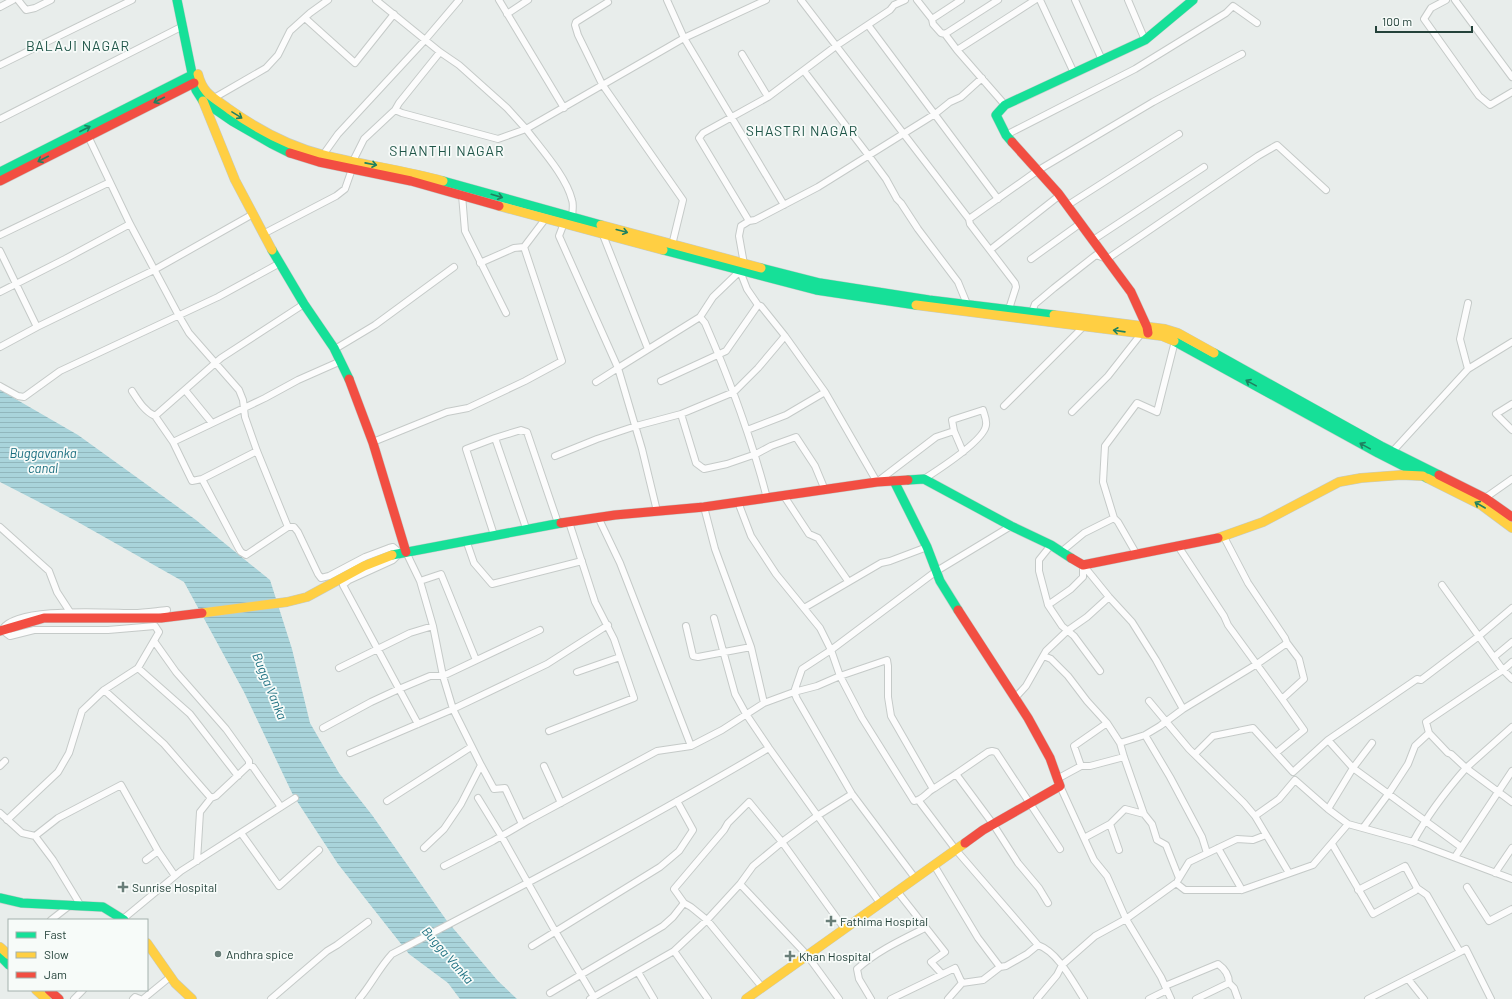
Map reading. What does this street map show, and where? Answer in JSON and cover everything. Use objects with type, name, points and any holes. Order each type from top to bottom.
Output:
[{"type":"main road","points":[[177,0],[196,90],[203,100],[223,149],[263,234],[304,304],[335,349],[359,401],[384,474],[403,553]]},
{"type":"main road","points":[[1145,332],[1131,292],[1068,205],[1006,134],[996,115],[1005,105],[1145,40],[1190,1]]},
{"type":"main road","points":[[183,26],[201,84],[206,93],[236,114],[276,137],[297,146],[352,165],[546,218],[672,245],[816,290],[926,307],[1084,326],[1145,332],[1165,329],[1178,333],[1393,451],[1484,498],[1512,517]]},
{"type":"main road","points":[[0,181],[88,136],[193,79]]},
{"type":"main road","points":[[0,172],[193,79]]},
{"type":"main road","points":[[203,100],[232,121],[293,154],[319,162],[415,173],[569,222],[603,235],[742,267],[820,283],[1032,312],[1162,336],[1175,341],[1394,461],[1481,505],[1512,528]]},
{"type":"main road","points":[[1,631],[44,618],[161,618],[287,602],[307,597],[364,566],[394,554],[558,523],[704,507],[877,482],[924,479],[1011,526],[1051,545],[1083,565],[1224,537],[1263,522],[1339,482],[1361,478],[1388,476],[1424,476]]},
{"type":"main road","points":[[746,999],[956,849],[993,824],[1030,803],[1058,783],[1050,758],[1028,718],[935,572],[927,547],[894,481]]},
{"type":"main road","points":[[0,898],[22,903],[103,907],[121,919]]},
{"type":"main road","points":[[148,944],[170,977],[192,999]]},
{"type":"main road","points":[[0,947],[8,954]]},
{"type":"main road","points":[[0,956],[8,964]]},
{"type":"main road","points":[[37,991],[46,999]]},
{"type":"main road","points":[[50,991],[59,999]]},
{"type":"street","points":[[0,7],[12,0]]},
{"type":"street","points":[[18,0],[26,10],[35,8],[51,0]]},
{"type":"street","points":[[0,65],[132,0]]},
{"type":"street","points":[[214,98],[266,68],[278,55],[290,31],[310,13],[328,0]]},
{"type":"street","points":[[376,0],[440,52],[459,65],[497,99],[526,129],[566,184],[573,201],[569,222],[559,236],[618,368],[636,426],[657,511]]},
{"type":"street","points":[[323,154],[338,134],[425,40],[459,0]]},
{"type":"street","points":[[499,0],[506,14],[564,108]]},
{"type":"street","points":[[506,14],[528,0]]},
{"type":"street","points":[[667,0],[684,38],[784,205]]},
{"type":"street","points":[[395,110],[498,139],[526,129],[684,38],[766,0]]},
{"type":"street","points":[[801,0],[969,218],[970,224],[1015,283],[1016,287],[1008,309]]},
{"type":"street","points":[[749,221],[699,138],[704,133],[768,97],[836,46],[890,10],[892,2],[905,0]]},
{"type":"street","points":[[917,0],[932,19],[933,24],[941,33],[945,34],[1005,105]]},
{"type":"street","points":[[932,19],[961,0]]},
{"type":"street","points":[[945,34],[998,0]]},
{"type":"street","points":[[957,50],[1035,0]]},
{"type":"street","points":[[1040,0],[1074,72]]},
{"type":"street","points":[[1075,0],[1102,60]]},
{"type":"street","points":[[1128,0],[1145,40]]},
{"type":"street","points":[[1446,0],[1431,8],[1424,19],[1479,96],[1490,105],[1512,92]]},
{"type":"street","points":[[1455,0],[1512,77]]},
{"type":"street","points":[[608,2],[582,17],[574,25],[603,85],[683,200],[672,245]]},
{"type":"street","points":[[1006,134],[1135,69],[1226,13],[1233,6],[1257,23]]},
{"type":"street","points":[[305,18],[355,62],[394,14]]},
{"type":"street","points":[[868,25],[998,199]]},
{"type":"street","points":[[0,119],[183,26]]},
{"type":"street","points":[[263,234],[336,196],[345,189],[352,165],[364,139],[395,110],[440,52]]},
{"type":"street","points":[[742,54],[768,97]]},
{"type":"street","points":[[969,218],[1038,171],[1153,102],[1242,54]]},
{"type":"street","points":[[804,71],[886,179],[896,199],[901,203],[918,229],[958,282],[967,304]]},
{"type":"street","points":[[954,431],[936,437],[877,482],[825,392],[785,336],[761,306],[758,305],[747,289],[742,267],[740,236],[741,226],[818,187],[869,156],[935,114],[950,102],[961,97],[982,78]]},
{"type":"street","points":[[1068,205],[1179,134]]},
{"type":"street","points":[[88,136],[130,224],[189,333],[239,390],[243,400],[245,417],[257,451],[288,527]]},
{"type":"street","points":[[1032,312],[1035,304],[1096,255],[1107,259],[1258,156],[1277,145],[1326,190]]},
{"type":"street","points":[[1093,240],[1204,167]]},
{"type":"street","points":[[0,235],[110,182]]},
{"type":"street","points":[[462,195],[465,231],[506,313]]},
{"type":"street","points":[[990,250],[1060,195]]},
{"type":"street","points":[[0,347],[37,327],[154,270],[253,214]]},
{"type":"street","points":[[480,263],[514,248],[524,247],[546,218]]},
{"type":"street","points":[[1031,259],[1081,223]]},
{"type":"street","points":[[0,292],[130,224]]},
{"type":"street","points":[[603,235],[648,349]]},
{"type":"street","points":[[373,442],[446,412],[468,408],[525,381],[562,361],[524,247]]},
{"type":"street","points":[[0,251],[37,327]]},
{"type":"street","points":[[0,386],[18,396],[24,396],[60,371],[218,297],[280,263]]},
{"type":"street","points":[[335,349],[375,325],[454,267]]},
{"type":"street","points":[[596,382],[700,317],[713,297],[742,267]]},
{"type":"street","points":[[1468,303],[1460,339],[1468,369]]},
{"type":"street","points":[[154,416],[221,358],[304,304]]},
{"type":"street","points":[[661,381],[726,351],[758,305]]},
{"type":"street","points":[[700,317],[705,323],[734,392],[756,454],[768,498]]},
{"type":"street","points":[[1004,406],[1084,326]]},
{"type":"street","points":[[1072,412],[1108,376],[1145,332]]},
{"type":"street","points":[[555,456],[597,439],[636,426],[681,414],[734,392],[758,368],[785,336]]},
{"type":"street","points":[[1137,555],[1118,522],[1114,518],[1103,482],[1105,446],[1137,403],[1157,412],[1175,341]]},
{"type":"street","points":[[1394,461],[1393,451],[1468,369],[1512,342]]},
{"type":"street","points":[[173,442],[205,427],[212,422],[265,398],[298,380],[341,361]]},
{"type":"street","points":[[185,390],[212,422]]},
{"type":"street","points":[[132,391],[139,402],[150,414],[154,416],[173,442],[192,481],[202,479],[257,451]]},
{"type":"street","points":[[747,430],[786,415],[825,392]]},
{"type":"street","points":[[1512,404],[1496,414],[1512,430]]},
{"type":"street","points":[[924,479],[964,452],[984,431],[986,425],[983,410],[952,420],[954,431],[964,452]]},
{"type":"street","points":[[681,414],[696,463],[704,469],[726,464],[756,454],[771,446],[796,437],[815,466],[825,490]]},
{"type":"street","points":[[494,534],[466,450],[468,447],[521,430],[527,432],[558,523]]},
{"type":"street","points":[[494,438],[526,528]]},
{"type":"street","points":[[1484,498],[1512,478]]},
{"type":"street","points":[[202,479],[239,549],[246,555],[288,527],[294,527],[298,532],[321,578],[329,576],[365,557],[392,547],[403,553],[420,581],[433,626],[453,709],[471,747],[494,789],[505,788],[522,824]]},
{"type":"street","points":[[784,496],[809,534],[818,538],[848,581]]},
{"type":"street","points":[[738,502],[751,536],[776,574],[820,628],[831,650],[840,676],[862,718],[914,801],[919,801],[956,849],[1038,945],[1044,947],[1062,965],[1084,999]]},
{"type":"street","points":[[704,507],[715,549],[751,648],[764,703]]},
{"type":"street","points":[[598,518],[620,563],[691,746]]},
{"type":"street","points":[[1062,552],[1084,533],[1114,518]]},
{"type":"street","points":[[549,731],[634,698],[608,625],[595,602],[569,522]]},
{"type":"street","points":[[915,878],[852,794],[796,699],[794,692],[802,669],[831,650],[935,572],[1011,526]]},
{"type":"street","points":[[0,528],[49,571],[58,592],[70,612]]},
{"type":"street","points":[[1224,537],[1248,583],[1287,643],[1300,659],[1304,679],[1282,699]]},
{"type":"street","points":[[466,540],[474,564],[492,584],[582,561]]},
{"type":"street","points":[[1051,545],[1039,560],[1039,571],[1048,605],[1062,626],[1074,636],[1100,672]]},
{"type":"street","points":[[1178,546],[1224,616],[1228,625],[1304,730],[1276,753]]},
{"type":"street","points":[[804,608],[881,563],[927,547]]},
{"type":"street","points":[[403,553],[393,560],[349,580],[343,585],[418,724]]},
{"type":"street","points":[[1048,605],[1083,578],[1083,565]]},
{"type":"street","points":[[1083,565],[1109,598],[1132,622],[1156,660],[1183,708]]},
{"type":"street","points":[[420,581],[441,574],[476,660]]},
{"type":"street","points":[[1442,585],[1502,670],[1512,678]]},
{"type":"street","points":[[1015,698],[1026,686],[1046,651],[1067,631],[1087,617],[1109,598]]},
{"type":"street","points":[[1293,772],[1328,740],[1417,679],[1421,680],[1479,636],[1512,608]]},
{"type":"street","points":[[7,820],[58,772],[69,754],[82,711],[104,690],[138,668],[159,632],[155,626],[108,630],[34,630],[10,636],[1,631],[4,626],[15,620],[46,613],[135,613],[167,610]]},
{"type":"street","points":[[714,618],[735,694],[746,714],[880,903]]},
{"type":"street","points":[[350,753],[453,709],[547,664],[608,625]]},
{"type":"street","points":[[339,668],[410,633],[433,626]]},
{"type":"street","points":[[686,626],[693,656],[698,657],[751,648]]},
{"type":"street","points":[[323,728],[398,689],[430,676],[444,676],[540,630]]},
{"type":"street","points":[[154,641],[176,672],[226,729],[249,760],[249,765]]},
{"type":"street","points":[[1494,658],[1512,642]]},
{"type":"street","points":[[1120,743],[1145,736],[1183,708],[1257,664],[1287,643]]},
{"type":"street","points":[[1044,656],[1051,659],[1068,676],[1087,701],[1107,723],[1120,743],[1144,814],[1152,824],[1157,840],[1166,845],[1177,881],[1185,890],[1242,890],[1313,865],[1348,824]]},
{"type":"street","points":[[577,672],[620,657]]},
{"type":"street","points":[[444,866],[502,837],[522,824],[657,751],[691,746],[722,730],[764,703],[794,692],[817,686],[840,676],[887,660],[888,697],[891,716],[933,789]]},
{"type":"street","points":[[1512,662],[1426,722],[1429,733],[1448,753],[1512,802]]},
{"type":"street","points":[[138,668],[190,714],[238,776]]},
{"type":"street","points":[[104,690],[164,744],[211,798]]},
{"type":"street","points":[[1149,701],[1189,749],[1255,816],[1289,873]]},
{"type":"street","points":[[1081,766],[1074,746],[1107,723]]},
{"type":"street","points":[[1413,842],[1425,820],[1444,793],[1466,768],[1512,727]]},
{"type":"street","points":[[1194,754],[1213,736],[1253,728],[1293,772],[1295,780],[1348,824],[1413,842],[1512,879]]},
{"type":"street","points":[[1363,828],[1408,764],[1415,746],[1429,733]]},
{"type":"street","points":[[1145,736],[1170,777],[1202,837],[1207,853]]},
{"type":"street","points":[[1328,740],[1353,768],[1461,847]]},
{"type":"street","points":[[1328,808],[1353,768],[1372,742]]},
{"type":"street","points":[[387,801],[471,747]]},
{"type":"street","points":[[359,999],[383,964],[392,954],[528,884],[711,783],[769,748]]},
{"type":"street","points":[[919,801],[933,789],[988,752],[996,752],[1060,849]]},
{"type":"street","points":[[1124,757],[1090,766],[1081,766],[1058,783],[1094,860],[1107,876],[1126,920],[1171,999]]},
{"type":"street","points":[[0,766],[5,760]]},
{"type":"street","points":[[197,861],[200,812],[211,798],[216,796],[249,765]]},
{"type":"street","points":[[249,765],[253,767],[281,807]]},
{"type":"street","points":[[424,848],[444,829],[461,804],[481,765]]},
{"type":"street","points":[[544,766],[561,803]]},
{"type":"street","points":[[1456,857],[1461,847],[1512,771]]},
{"type":"street","points":[[956,774],[993,824],[1018,863],[1039,888],[1048,903]]},
{"type":"street","points":[[1255,816],[1279,799],[1295,780]]},
{"type":"street","points":[[35,836],[58,818],[121,784],[158,851],[175,876]]},
{"type":"street","points":[[478,798],[581,975],[592,998],[674,951],[707,920],[740,884],[753,866],[817,816],[852,794]]},
{"type":"street","points":[[124,919],[175,876],[295,798]]},
{"type":"street","points":[[532,946],[660,867],[679,851],[693,830],[677,801]]},
{"type":"street","points":[[762,987],[707,920],[684,903],[674,889],[728,824],[749,802],[782,842],[844,928]]},
{"type":"street","points":[[1084,838],[1110,824],[1125,809],[1144,814]]},
{"type":"street","points":[[0,813],[22,833],[35,836],[53,860],[81,906]]},
{"type":"street","points":[[1110,824],[1119,850]]},
{"type":"street","points":[[241,833],[279,886],[319,850]]},
{"type":"street","points":[[1037,999],[1062,965],[1095,936],[1126,920],[1177,881],[1189,862],[1237,838],[1253,840],[1266,835]]},
{"type":"street","points":[[1332,844],[1373,914],[1417,888]]},
{"type":"street","points":[[1218,848],[1242,890]]},
{"type":"street","points":[[1496,873],[1512,848]]},
{"type":"street","points":[[146,860],[158,851]]},
{"type":"street","points":[[934,865],[978,938],[1000,967]]},
{"type":"street","points":[[1358,890],[1405,866],[1417,888],[1427,895],[1460,952]]},
{"type":"street","points":[[740,884],[807,955],[838,999]]},
{"type":"street","points":[[1467,887],[1489,921],[1512,909]]},
{"type":"street","points":[[897,891],[945,952],[931,962],[942,974]]},
{"type":"street","points":[[550,993],[663,926],[673,917],[684,903]]},
{"type":"street","points":[[53,919],[69,906]]},
{"type":"street","points":[[271,999],[327,951],[368,922]]},
{"type":"street","points":[[871,999],[859,979],[857,969],[866,960],[925,928]]},
{"type":"street","points":[[948,999],[962,983],[983,980],[1000,967],[1006,966],[1022,957],[1038,945]]},
{"type":"street","points":[[1368,999],[1466,949],[1491,999]]},
{"type":"street","points":[[674,951],[708,999]]},
{"type":"street","points":[[1149,999],[1166,988],[1218,964],[1224,968],[1229,978],[1229,983],[1234,988],[1238,999]]},
{"type":"street","points":[[891,999],[955,968],[962,983]]},
{"type":"street","points":[[638,972],[654,999]]},
{"type":"street","points":[[143,999],[170,977]]},
{"type":"street","points":[[1408,979],[1424,999]]},
{"type":"street","points":[[1196,999],[1229,983]]},
{"type":"street","points":[[133,999],[135,997],[140,999]]},
{"type":"water","name":"Buggavanka canal","points":[[0,390],[78,435],[196,520],[270,580],[292,649],[310,723],[339,773],[372,815],[447,921],[498,981],[517,999],[460,999],[448,983],[409,954],[338,864],[293,795],[244,692],[184,582],[76,521],[0,482]]},
{"type":"traffic: fast","points":[[177,0],[194,83],[196,90],[203,101],[232,121],[290,153]]},
{"type":"traffic: fast","points":[[1012,142],[1006,135],[996,115],[1005,105],[1145,40],[1193,0]]},
{"type":"traffic: fast","points":[[0,172],[192,75]]},
{"type":"traffic: fast","points":[[443,181],[601,225]]},
{"type":"traffic: fast","points":[[272,250],[304,304],[334,348],[349,379]]},
{"type":"traffic: fast","points":[[663,250],[816,290],[916,305]]},
{"type":"traffic: fast","points":[[761,268],[820,283],[929,300],[1054,315]]},
{"type":"traffic: fast","points":[[1174,341],[1378,453],[1427,478]]},
{"type":"traffic: fast","points":[[1214,353],[1381,446],[1439,475]]},
{"type":"traffic: fast","points":[[908,480],[924,479],[1011,526],[1051,545],[1071,558]]},
{"type":"traffic: fast","points":[[894,481],[927,547],[940,581],[958,610]]},
{"type":"traffic: fast","points":[[392,555],[561,523]]},
{"type":"traffic: fast","points":[[0,898],[22,903],[103,907],[122,919]]},
{"type":"traffic: fast","points":[[0,956],[8,964]]},
{"type":"traffic: slow","points":[[198,74],[206,91],[213,98],[251,124],[287,142],[312,152],[443,181]]},
{"type":"traffic: slow","points":[[203,101],[235,180],[272,250]]},
{"type":"traffic: slow","points":[[499,206],[663,250]]},
{"type":"traffic: slow","points":[[601,225],[761,268]]},
{"type":"traffic: slow","points":[[916,305],[1162,336],[1174,341]]},
{"type":"traffic: slow","points":[[1054,315],[1165,329],[1178,333],[1214,353]]},
{"type":"traffic: slow","points":[[1218,538],[1263,522],[1339,482],[1361,478],[1401,475],[1423,476]]},
{"type":"traffic: slow","points":[[1427,478],[1481,505],[1512,528]]},
{"type":"traffic: slow","points":[[202,613],[287,602],[307,597],[364,566],[392,555]]},
{"type":"traffic: slow","points":[[746,999],[965,843]]},
{"type":"traffic: slow","points":[[148,944],[175,983],[192,999]]},
{"type":"traffic: slow","points":[[0,947],[8,954]]},
{"type":"traffic: slow","points":[[37,991],[46,999]]},
{"type":"traffic: jam","points":[[0,181],[194,83]]},
{"type":"traffic: jam","points":[[1012,142],[1058,193],[1131,292],[1147,327],[1148,333]]},
{"type":"traffic: jam","points":[[290,153],[319,162],[411,181],[499,206]]},
{"type":"traffic: jam","points":[[349,379],[373,443],[406,552]]},
{"type":"traffic: jam","points":[[1439,475],[1485,498],[1512,517]]},
{"type":"traffic: jam","points":[[561,523],[615,515],[704,507],[877,482],[908,480]]},
{"type":"traffic: jam","points":[[1071,558],[1083,565],[1218,538]]},
{"type":"traffic: jam","points":[[958,610],[1028,718],[1050,758],[1060,786],[983,830],[965,843]]},
{"type":"traffic: jam","points":[[0,631],[44,618],[161,618],[202,613]]},
{"type":"traffic: jam","points":[[50,991],[59,999]]},
{"type":"place","name":"Sunrise Hospital","points":[[123,887]]},
{"type":"place","name":"Fathima Hospital","points":[[831,921]]},
{"type":"place","name":"Andhra spice","points":[[218,954]]},
{"type":"place","name":"Khan Hospital","points":[[790,956]]},
{"type":"district","name":"BALAJI NAGAR","points":[[78,45]]},
{"type":"district","name":"SHASTRI NAGAR","points":[[802,130]]},
{"type":"district","name":"SHANTHI NAGAR","points":[[447,150]]},
{"type":"water label","name":"Bugga Vanka","points":[[270,686]]},
{"type":"water label","name":"Bugga Vanka","points":[[448,955]]}]
